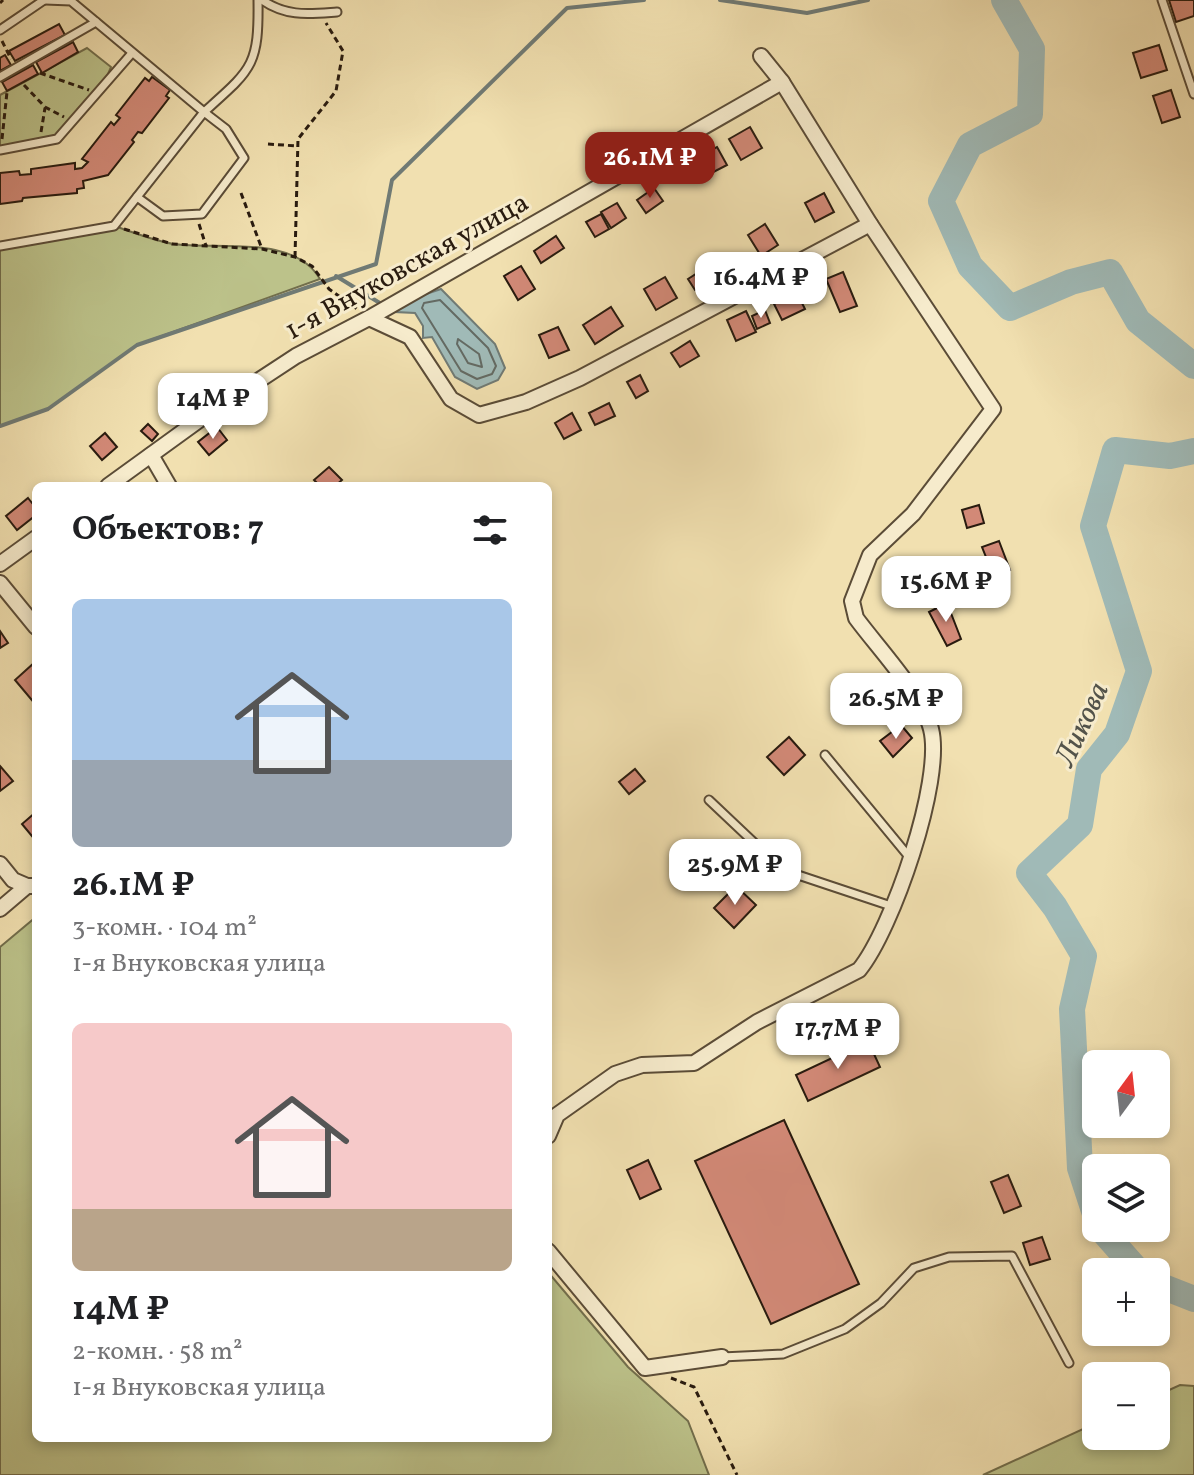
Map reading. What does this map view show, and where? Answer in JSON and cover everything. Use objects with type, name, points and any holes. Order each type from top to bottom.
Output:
[{"type":"street","points":[[552,1127],[557,1115],[615,1074],[642,1065],[694,1063],[757,1022],[859,970],[870,957],[910,858],[929,791],[933,752],[930,727],[919,704],[856,618],[852,601],[870,555],[913,514],[993,409],[870,224],[782,82],[761,56]]},
{"type":"street","name":"1-я Внуковская улица","points":[[114,482],[296,356],[369,318],[782,82]]},
{"type":"street","points":[[369,318],[410,337],[451,399],[479,415],[526,402],[580,378],[870,224]]},
{"type":"street","points":[[151,455],[167,482]]},
{"type":"street","points":[[0,564],[32,541]]},
{"type":"street","points":[[0,583],[32,622]]},
{"type":"street","points":[[0,864],[13,880],[31,886]]},
{"type":"street","points":[[0,909],[31,886]]},
{"type":"street","points":[[552,1256],[645,1368],[722,1357]]},
{"type":"lane","points":[[0,30],[45,0],[71,1],[226,129],[244,158],[202,214],[163,216],[137,197]]},
{"type":"lane","points":[[260,0],[277,11],[294,15],[337,12]]},
{"type":"lane","points":[[0,246],[114,226],[204,112],[244,78],[254,60],[259,35],[260,0]]},
{"type":"lane","points":[[1162,0],[1194,94]]},
{"type":"lane","points":[[0,77],[96,22]]},
{"type":"lane","points":[[0,150],[57,139],[75,123],[132,53]]},
{"type":"lane","points":[[825,755],[910,858]]},
{"type":"lane","points":[[709,800],[783,870],[891,906]]},
{"type":"lane","points":[[722,1357],[783,1354],[845,1329],[881,1303],[914,1268],[949,1257],[998,1254],[1012,1256],[1069,1363]]},
{"type":"path","points":[[295,257],[298,139],[336,91],[343,51],[321,13]]},
{"type":"path","points":[[0,38],[15,68]]},
{"type":"path","points":[[40,73],[100,93]]},
{"type":"path","points":[[24,85],[45,107],[75,123]]},
{"type":"path","points":[[0,150],[7,92]]},
{"type":"path","points":[[38,145],[45,107]]},
{"type":"path","points":[[268,144],[298,146]]},
{"type":"path","points":[[241,193],[262,249]]},
{"type":"path","points":[[199,224],[206,246]]},
{"type":"path","points":[[114,226],[172,244],[262,249],[295,257],[312,266],[329,289],[369,318]]},
{"type":"path","points":[[670,1377],[694,1387],[737,1475]]},
{"type":"green space","points":[[87,48],[111,67],[100,93],[57,139],[0,150],[0,95]]},
{"type":"green space","points":[[114,226],[174,244],[274,250],[292,255],[308,265],[320,279],[137,345],[48,409],[0,426],[0,246]]},
{"type":"green space","points":[[32,920],[32,1442],[552,1442],[552,1277],[628,1367],[688,1421],[709,1475],[0,1475],[0,947]]},
{"type":"green space","points":[[1180,1385],[1194,1386],[1194,1475],[983,1475],[1082,1429],[1082,1450],[1170,1450],[1170,1390]]},
{"type":"water","points":[[441,289],[495,344],[505,368],[498,380],[477,389],[455,377],[432,337],[423,338],[423,326],[415,313],[396,312],[408,300]]},
{"type":"building","points":[[1169,0],[1194,0],[1194,16],[1176,22]]},
{"type":"building","points":[[59,24],[65,35],[15,61],[9,51]]},
{"type":"building","points":[[73,42],[78,52],[42,73],[36,62]]},
{"type":"building","points":[[1159,45],[1167,70],[1141,78],[1133,53]]},
{"type":"building","points":[[5,55],[11,65],[0,71],[0,58]]},
{"type":"building","points":[[33,65],[38,74],[7,91],[2,82]]},
{"type":"building","points":[[152,77],[170,90],[166,96],[169,98],[142,133],[138,132],[132,140],[134,142],[108,175],[83,181],[84,188],[77,189],[77,193],[23,198],[22,201],[0,204],[0,173],[19,171],[20,175],[31,174],[31,169],[75,163],[75,169],[82,168],[88,162],[82,159],[111,122],[114,125],[120,118],[116,115],[145,78],[149,81]]},
{"type":"building","points":[[1171,90],[1180,117],[1162,123],[1153,96]]},
{"type":"building","points":[[750,127],[762,148],[741,160],[729,139]]},
{"type":"building","points":[[717,147],[727,165],[698,180],[688,162]]},
{"type":"building","points":[[654,188],[663,201],[646,213],[637,200]]},
{"type":"building","points":[[824,193],[834,212],[815,222],[805,203]]},
{"type":"building","points":[[617,203],[626,218],[611,228],[601,212]]},
{"type":"building","points":[[601,214],[609,229],[595,237],[586,222]]},
{"type":"building","points":[[765,224],[778,245],[761,256],[748,235]]},
{"type":"building","points":[[556,236],[564,248],[541,263],[534,251]]},
{"type":"building","points":[[710,265],[717,277],[695,290],[688,279]]},
{"type":"building","points":[[521,266],[535,289],[518,300],[504,276]]},
{"type":"building","points":[[843,272],[857,306],[840,312],[826,279]]},
{"type":"building","points":[[665,277],[677,298],[656,310],[644,289]]},
{"type":"building","points":[[797,293],[805,309],[782,320],[774,304]]},
{"type":"building","points":[[611,307],[623,326],[595,344],[583,325]]},
{"type":"building","points":[[765,310],[770,323],[757,329],[752,316]]},
{"type":"building","points":[[746,311],[756,332],[736,341],[727,320]]},
{"type":"building","points":[[558,327],[569,350],[549,358],[539,335]]},
{"type":"building","points":[[690,341],[699,356],[680,367],[671,353]]},
{"type":"building","points":[[640,375],[648,391],[636,398],[627,382]]},
{"type":"building","points":[[609,403],[615,416],[595,425],[589,413]]},
{"type":"building","points":[[572,413],[581,430],[564,439],[555,423]]},
{"type":"building","points":[[148,424],[158,434],[152,441],[141,431]]},
{"type":"building","points":[[217,427],[227,440],[209,455],[198,442]]},
{"type":"building","points":[[105,433],[117,447],[102,460],[90,446]]},
{"type":"building","points":[[329,467],[342,480],[316,482],[314,480]]},
{"type":"building","points":[[28,498],[32,503],[32,518],[17,530],[6,516]]},
{"type":"building","points":[[979,505],[984,523],[967,528],[962,510]]},
{"type":"building","points":[[999,541],[1010,570],[994,577],[982,547]]},
{"type":"building","points":[[947,603],[961,639],[947,646],[929,612]]},
{"type":"building","points":[[0,631],[8,643],[0,648]]},
{"type":"building","points":[[32,665],[32,700],[15,680]]},
{"type":"building","points":[[901,725],[912,738],[893,757],[880,741]]},
{"type":"building","points":[[789,737],[805,755],[784,775],[767,757]]},
{"type":"building","points":[[0,766],[13,781],[0,791]]},
{"type":"building","points":[[635,769],[645,781],[629,794],[619,782]]},
{"type":"building","points":[[32,815],[32,836],[22,824]]},
{"type":"building","points":[[736,886],[756,905],[734,928],[714,908]]},
{"type":"building","points":[[868,1041],[880,1067],[808,1101],[796,1075]]},
{"type":"building","points":[[784,1120],[859,1284],[771,1324],[695,1161]]},
{"type":"building","points":[[648,1160],[661,1189],[640,1199],[627,1170]]},
{"type":"building","points":[[1008,1175],[1021,1206],[1004,1213],[991,1182]]},
{"type":"building","points":[[1042,1237],[1050,1259],[1030,1265],[1023,1243]]},
{"type":"waterway","points":[[0,426],[48,409],[137,345],[376,264],[392,180],[567,8],[644,0]]},
{"type":"waterway","points":[[720,0],[807,13],[868,0]]},
{"type":"waterway","name":"Ликова","points":[[1004,0],[1032,49],[1030,114],[970,145],[941,201],[970,266],[1010,308],[1071,282],[1110,272],[1138,321],[1194,366]]},
{"type":"waterway","points":[[336,276],[383,305]]},
{"type":"waterway","name":"Ликова","points":[[1082,1174],[1072,1009],[1084,956],[1055,907],[1029,873],[1080,825],[1089,769],[1117,734],[1139,671],[1093,526],[1115,450],[1170,456],[1194,451]]},
{"type":"waterway","name":"Ликова","points":[[1112,1242],[1127,1258]]},
{"type":"waterway","name":"Ликова","points":[[1170,1290],[1194,1299]]}]
